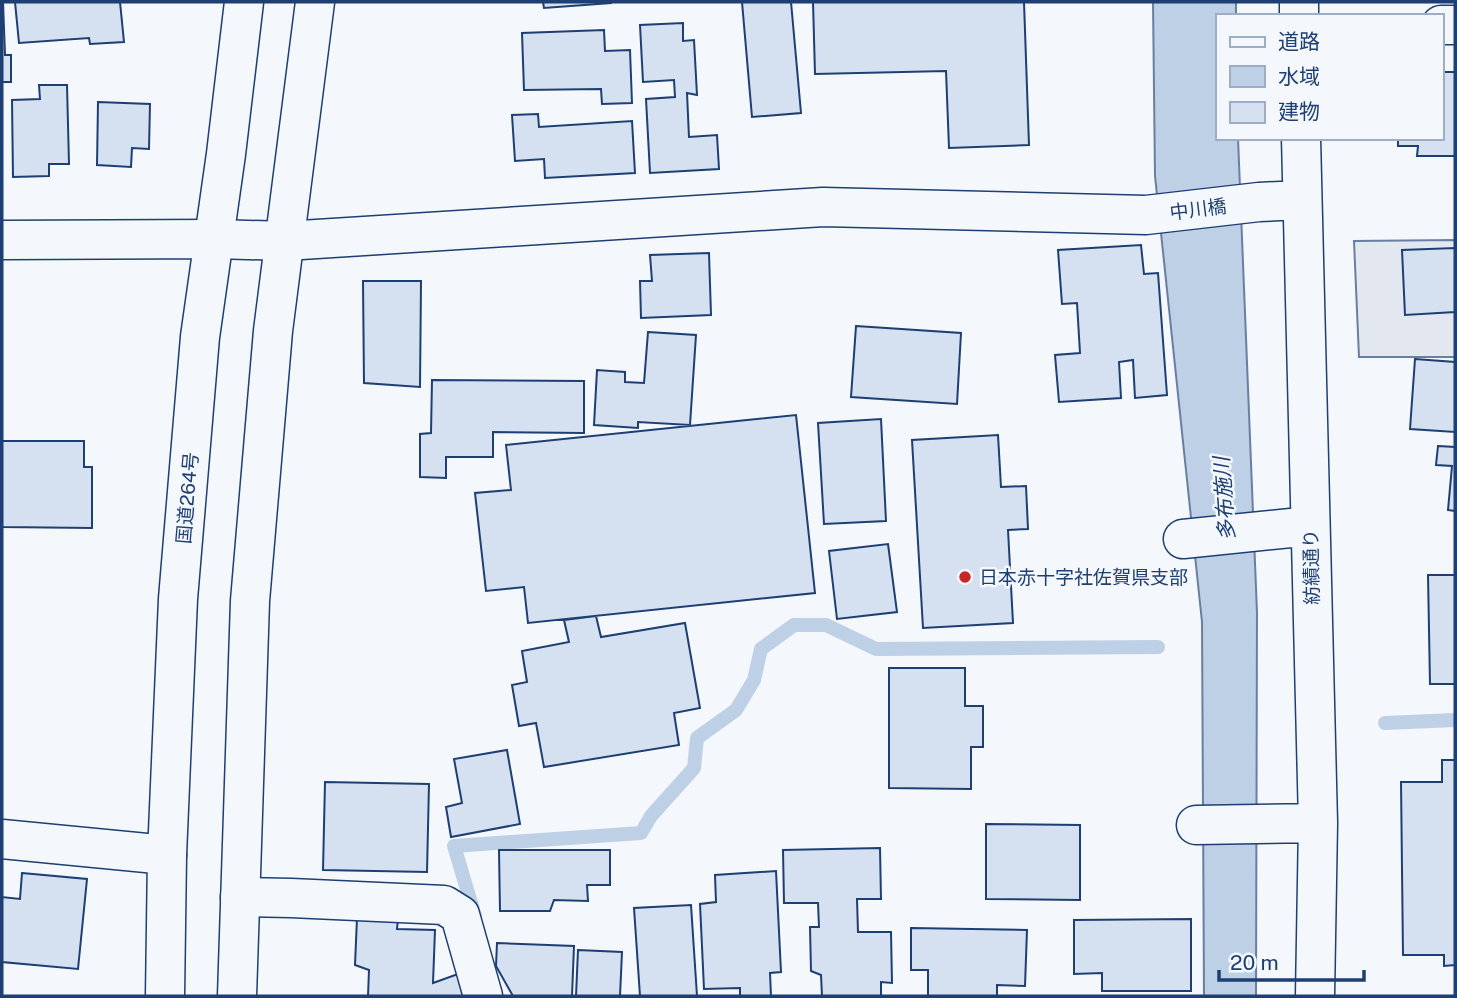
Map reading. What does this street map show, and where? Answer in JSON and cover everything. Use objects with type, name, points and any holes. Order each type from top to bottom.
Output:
[{"type":"main road","name":"国道264号","points":[[165,996],[167,855],[178,598],[200,337],[215,239],[244,2]]},
{"type":"main road","points":[[237,996],[250,601],[273,331],[315,2]]},
{"type":"main road","name":"紡績通り","points":[[1301,140],[1318,823],[1315,996]]},
{"type":"main road","name":"中川橋","points":[[2,240],[285,241],[823,207],[1146,215],[1301,200]]},
{"type":"main road","points":[[1182,539],[1310,526]]},
{"type":"main road","points":[[1196,825],[1318,823]]},
{"type":"main road","points":[[2,839],[167,855]]},
{"type":"main road","points":[[240,897],[444,905],[460,915],[483,996]]},
{"type":"shaded area","points":[[1455,240],[1455,357],[1359,357],[1354,241]]},
{"type":"water","name":"多布施川","points":[[1153,2],[1236,2],[1236,14],[1216,14],[1216,140],[1238,140],[1257,613],[1256,996],[1204,996],[1202,622],[1155,176]]},
{"type":"building","points":[[2,2],[5,55],[11,55],[11,82],[2,82]]},
{"type":"building","points":[[15,2],[120,2],[124,42],[90,44],[89,38],[19,43]]},
{"type":"building","points":[[543,2],[611,2],[611,3],[544,8]]},
{"type":"building","points":[[742,2],[791,2],[801,113],[752,117]]},
{"type":"building","points":[[813,2],[1024,2],[1029,145],[949,148],[946,71],[815,74]]},
{"type":"building","points":[[683,23],[683,41],[694,40],[697,95],[687,93],[689,137],[717,135],[719,169],[650,173],[646,99],[675,97],[674,80],[643,82],[640,25]]},
{"type":"building","points":[[604,30],[605,51],[630,50],[632,103],[602,104],[601,89],[524,90],[522,33]]},
{"type":"building","points":[[1443,72],[1455,72],[1455,156],[1417,156],[1418,146],[1398,146],[1398,140],[1443,140]]},
{"type":"building","points":[[39,85],[67,85],[69,164],[49,164],[49,176],[13,177],[12,100],[40,99]]},
{"type":"building","points":[[98,102],[150,104],[149,149],[132,148],[131,167],[97,165]]},
{"type":"building","points":[[538,114],[539,127],[632,121],[635,173],[545,178],[544,159],[515,161],[512,115]]},
{"type":"building","points":[[1141,245],[1144,274],[1158,273],[1167,395],[1135,398],[1133,360],[1119,362],[1121,398],[1059,402],[1055,355],[1080,353],[1077,303],[1062,304],[1058,250]]},
{"type":"building","points":[[1455,248],[1455,312],[1405,315],[1402,250]]},
{"type":"building","points":[[709,253],[711,315],[641,318],[640,281],[652,281],[650,255]]},
{"type":"building","points":[[363,281],[421,281],[420,387],[364,383]]},
{"type":"building","points":[[856,326],[961,333],[957,404],[851,397]]},
{"type":"building","points":[[648,332],[696,335],[690,425],[638,422],[638,428],[594,425],[597,370],[625,372],[625,382],[644,383]]},
{"type":"building","points":[[1415,359],[1455,362],[1455,432],[1410,429]]},
{"type":"building","points":[[432,380],[584,381],[584,433],[493,432],[493,457],[446,457],[446,478],[420,477],[420,434],[431,433]]},
{"type":"building","points":[[796,415],[815,593],[528,623],[524,587],[486,591],[475,493],[511,490],[506,445]]},
{"type":"building","points":[[881,419],[886,521],[824,524],[818,423]]},
{"type":"building","name":"日本赤十字社佐賀県支部","points":[[998,435],[1001,487],[1026,486],[1028,529],[1008,530],[1013,623],[923,628],[912,440]]},
{"type":"building","points":[[2,441],[84,441],[84,467],[92,467],[92,528],[2,527]]},
{"type":"building","points":[[1438,446],[1455,447],[1455,511],[1448,510],[1452,466],[1436,465]]},
{"type":"building","points":[[888,544],[897,612],[837,619],[829,551]]},
{"type":"building","points":[[1428,575],[1455,575],[1455,684],[1430,684]]},
{"type":"building","points":[[596,616],[601,637],[685,623],[700,708],[674,713],[679,745],[544,767],[536,723],[519,726],[512,685],[527,682],[522,651],[569,642],[564,620]]},
{"type":"building","points":[[889,668],[965,668],[965,706],[983,706],[983,747],[971,747],[971,789],[889,788]]},
{"type":"building","points":[[507,750],[520,824],[451,837],[446,807],[462,803],[454,759]]},
{"type":"building","points":[[1442,760],[1455,760],[1455,965],[1444,966],[1444,955],[1403,955],[1401,782],[1442,782]]},
{"type":"building","points":[[325,782],[429,784],[427,872],[323,870]]},
{"type":"building","points":[[986,824],[1080,825],[1080,900],[986,899]]},
{"type":"building","points":[[880,848],[881,899],[857,899],[858,932],[891,932],[892,983],[881,982],[881,996],[822,996],[821,975],[811,971],[810,927],[819,927],[818,903],[784,903],[783,850]]},
{"type":"building","points":[[499,850],[610,850],[610,885],[587,885],[588,901],[554,900],[550,911],[500,911]]},
{"type":"building","points":[[776,871],[781,972],[770,973],[771,996],[740,996],[740,988],[704,989],[700,904],[716,902],[715,875]]},
{"type":"building","points":[[22,873],[87,879],[78,969],[2,962],[2,897],[20,899]]},
{"type":"building","points":[[691,905],[697,996],[640,996],[634,908]]},
{"type":"building","points":[[357,918],[398,919],[397,929],[435,930],[433,983],[458,974],[467,996],[368,996],[369,970],[355,965]]},
{"type":"building","points":[[1191,919],[1191,991],[1102,991],[1102,973],[1074,974],[1074,920]]},
{"type":"building","points":[[911,928],[1027,930],[1025,986],[997,985],[997,996],[928,996],[928,970],[911,970]]},
{"type":"building","points":[[497,943],[574,946],[572,996],[513,996],[496,966]]},
{"type":"building","points":[[578,950],[622,952],[620,996],[576,996]]},
{"type":"waterway","points":[[475,916],[454,846],[641,833],[651,816],[694,768],[697,738],[736,710],[754,680],[761,649],[794,625],[826,625],[876,649],[1158,647]]},
{"type":"waterway","points":[[1385,723],[1455,720]]},
{"type":"place","name":"日本赤十字社佐賀県支部","points":[[965,577]]}]
